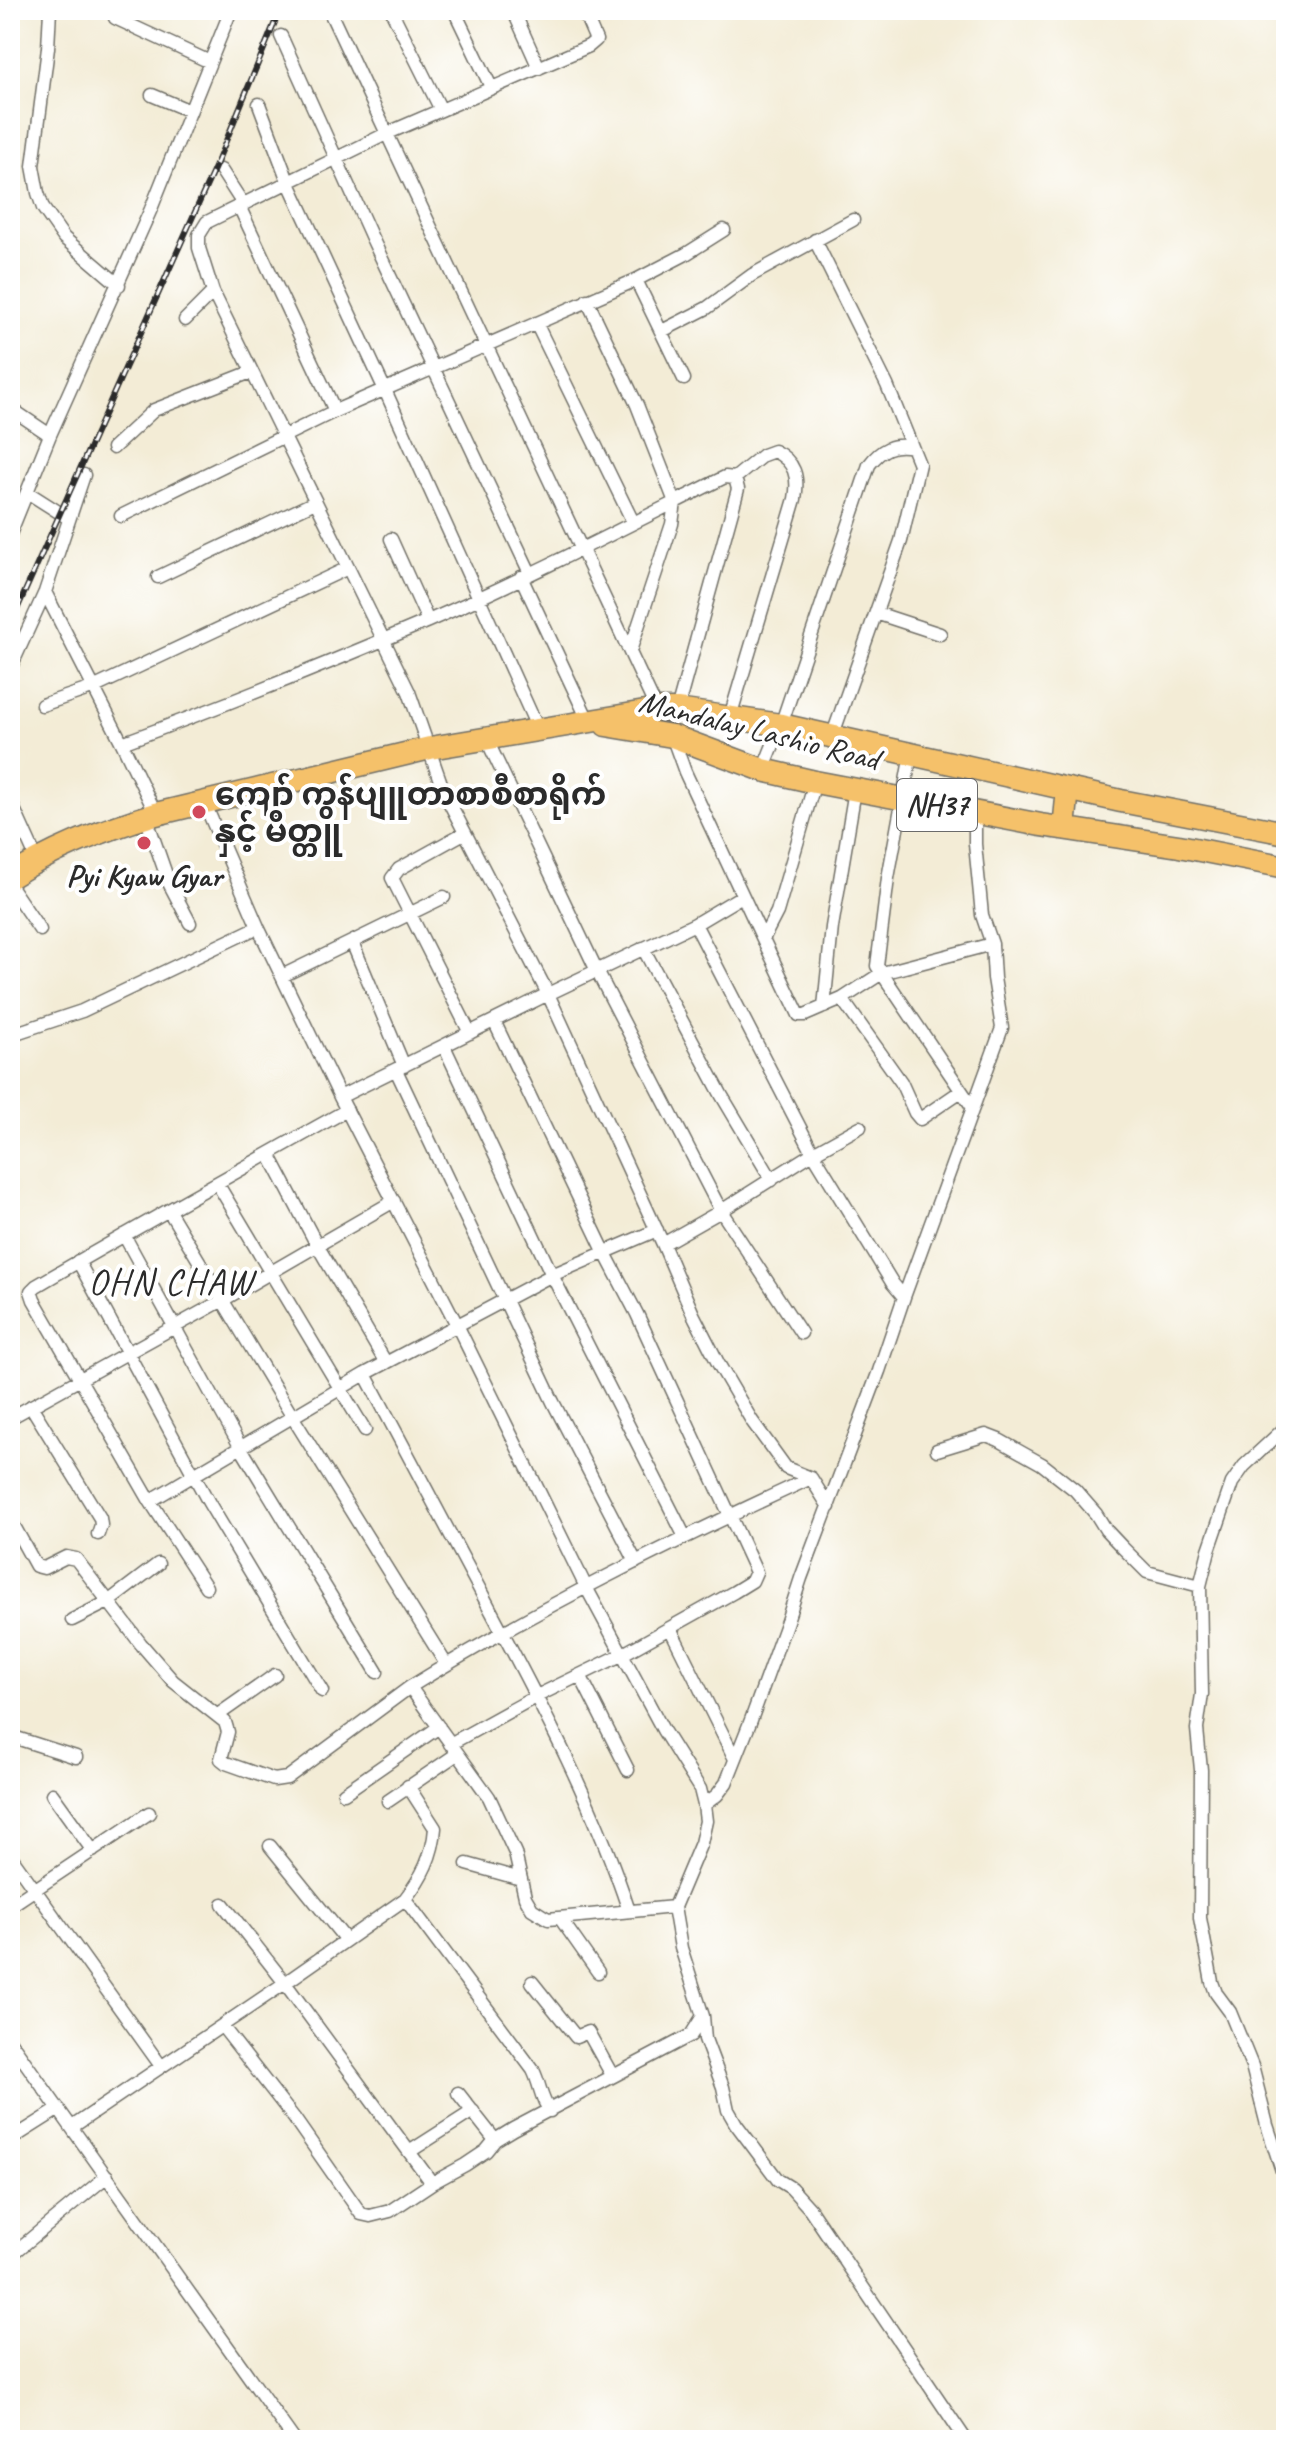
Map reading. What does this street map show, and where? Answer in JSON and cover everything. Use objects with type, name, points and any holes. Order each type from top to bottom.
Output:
[{"type":"highway","name":"Mandalay Lashio Road","points":[[10,877],[37,860],[111,827],[204,802],[430,748],[667,710],[781,725],[1068,789],[1286,833]]},
{"type":"highway","name":"Mandalay Lashio Road","points":[[591,722],[672,736],[763,770],[815,782],[1286,867]]},
{"type":"highway","points":[[1064,828],[1068,789]]},
{"type":"street","points":[[50,10],[34,179],[43,208],[64,238],[119,285]]},
{"type":"street","points":[[10,534],[50,435],[119,285],[231,10]]},
{"type":"street","points":[[329,10],[580,548],[630,651],[667,710]]},
{"type":"street","points":[[391,10],[441,110]]},
{"type":"street","points":[[454,10],[491,87]]},
{"type":"street","points":[[513,10],[539,68]]},
{"type":"street","points":[[583,10],[596,40],[589,46],[388,133],[207,222],[199,235],[199,248],[213,292],[409,692],[444,792],[548,994],[693,1314],[752,1421],[786,1468],[811,1478],[829,1507]]},
{"type":"street","points":[[115,18],[210,62]]},
{"type":"street","points":[[281,36],[335,159],[435,369],[591,722]]},
{"type":"street","points":[[152,95],[190,111]]},
{"type":"street","points":[[259,104],[288,181],[538,729]]},
{"type":"street","points":[[221,170],[241,205],[335,411]]},
{"type":"street","points":[[662,331],[707,308],[752,275],[853,220]]},
{"type":"street","points":[[121,516],[335,411],[636,280],[724,230]]},
{"type":"street","points":[[815,240],[887,385],[919,464],[901,541],[832,737]]},
{"type":"street","points":[[636,280],[684,379]]},
{"type":"street","points":[[185,320],[213,292]]},
{"type":"street","points":[[587,300],[637,405],[675,502],[672,524],[630,651]]},
{"type":"street","points":[[536,323],[633,522]]},
{"type":"street","points":[[113,448],[154,410],[251,372]]},
{"type":"street","points":[[10,408],[50,435]]},
{"type":"street","points":[[763,770],[869,465],[884,449],[912,447]]},
{"type":"street","points":[[122,743],[257,693],[428,621],[725,477],[735,478],[763,455],[774,451],[793,466],[798,480],[795,499],[730,717]]},
{"type":"street","points":[[10,669],[45,592],[84,475]]},
{"type":"street","points":[[667,710],[738,489],[735,478]]},
{"type":"street","points":[[27,492],[68,518]]},
{"type":"street","points":[[158,577],[315,502]]},
{"type":"street","points":[[391,539],[428,621]]},
{"type":"street","points":[[42,705],[95,687],[348,568]]},
{"type":"street","points":[[45,592],[122,743],[151,816],[169,883],[190,923]]},
{"type":"street","points":[[876,613],[940,634]]},
{"type":"street","points":[[672,736],[685,772],[799,1015],[842,999],[882,973],[992,944]]},
{"type":"street","points":[[486,738],[597,971],[721,1211],[801,1333]]},
{"type":"street","points":[[911,754],[888,878],[877,966],[973,1108]]},
{"type":"street","points":[[763,939],[777,912],[815,782]]},
{"type":"street","points":[[824,1007],[832,927],[855,790]]},
{"type":"street","points":[[10,800],[37,860]]},
{"type":"street","points":[[204,802],[258,927],[340,1097],[586,1587],[663,1730],[700,1789],[706,1821],[701,1843],[674,1907],[681,1948],[703,2016],[705,2039],[728,2110],[778,2180],[791,2188],[810,2209],[966,2440]]},
{"type":"street","points":[[704,1805],[726,1783],[1002,1028],[992,944],[982,915],[975,813]]},
{"type":"street","points":[[464,833],[399,869],[392,878],[470,1033]]},
{"type":"street","points":[[10,886],[40,930]]},
{"type":"street","points":[[340,1097],[695,924],[742,896]]},
{"type":"street","points":[[282,976],[444,897]]},
{"type":"street","points":[[695,924],[813,1153],[904,1297]]},
{"type":"street","points":[[10,1035],[82,1011],[258,927]]},
{"type":"street","points":[[352,942],[400,1068],[505,1299],[553,1402],[636,1562]]},
{"type":"street","points":[[643,948],[722,1096],[772,1180]]},
{"type":"street","points":[[842,999],[901,1082],[920,1119],[961,1091]]},
{"type":"street","points":[[388,1801],[454,1749],[537,1696],[670,1628],[752,1581],[756,1572],[637,1314],[494,1021]]},
{"type":"street","points":[[444,1046],[552,1275],[685,1537]]},
{"type":"street","points":[[206,1587],[150,1501],[31,1291],[78,1261],[347,1110]]},
{"type":"street","points":[[663,1244],[860,1127]]},
{"type":"street","points":[[269,1154],[317,1245],[386,1363]]},
{"type":"street","points":[[217,1183],[365,1430]]},
{"type":"street","points":[[10,1418],[394,1201]]},
{"type":"street","points":[[169,1211],[446,1664]]},
{"type":"street","points":[[150,1501],[340,1388],[505,1299],[552,1275],[657,1230]]},
{"type":"street","points":[[124,1235],[241,1448],[377,1672]]},
{"type":"street","points":[[78,1261],[243,1560],[322,1691]]},
{"type":"street","points":[[365,1374],[537,1696],[588,1802],[613,1861],[629,1911]]},
{"type":"street","points":[[31,1406],[100,1518],[98,1534]]},
{"type":"street","points":[[1286,1427],[1244,1466],[1232,1483],[1209,1550],[1200,1586],[1202,1694],[1197,1729],[1201,1770],[1200,1918],[1212,1982],[1230,2012],[1252,2066],[1286,2183]]},
{"type":"street","points":[[937,1450],[986,1435],[999,1440],[1042,1464],[1075,1490],[1114,1539],[1147,1572],[1200,1586]]},
{"type":"street","points":[[10,1519],[36,1566],[44,1568],[66,1557],[76,1559],[173,1681],[225,1722],[228,1732],[221,1759],[274,1780],[287,1778],[410,1687],[502,1631],[685,1537],[811,1478]]},
{"type":"street","points":[[72,1620],[108,1602],[158,1564]]},
{"type":"street","points":[[670,1628],[735,1759]]},
{"type":"street","points":[[218,1715],[275,1675]]},
{"type":"street","points":[[580,1675],[628,1770]]},
{"type":"street","points":[[410,1687],[489,1797],[515,1853],[525,1897],[532,1909],[548,1919],[674,1907]]},
{"type":"street","points":[[344,1793],[439,1727]]},
{"type":"street","points":[[10,1736],[76,1757]]},
{"type":"street","points":[[72,2127],[405,1899],[430,1859],[435,1828],[408,1786]]},
{"type":"street","points":[[52,1794],[93,1851]]},
{"type":"street","points":[[10,1906],[149,1813]]},
{"type":"street","points":[[270,1846],[346,1940]]},
{"type":"street","points":[[10,1855],[161,2066]]},
{"type":"street","points":[[467,1864],[521,1879]]},
{"type":"street","points":[[405,1899],[533,2070],[541,2085],[542,2101],[550,2111]]},
{"type":"street","points":[[223,1904],[432,2183]]},
{"type":"street","points":[[560,1918],[598,1972]]},
{"type":"street","points":[[532,1982],[576,2037],[588,2032],[612,2075]]},
{"type":"street","points":[[222,2026],[294,2118],[361,2214],[370,2216],[390,2211],[486,2151],[495,2140],[691,2035],[703,2016]]},
{"type":"street","points":[[691,2035],[705,2039]]},
{"type":"street","points":[[10,2041],[294,2440]]},
{"type":"street","points":[[458,2093],[495,2140]]},
{"type":"street","points":[[10,2140],[59,2109]]},
{"type":"street","points":[[409,2152],[473,2111]]},
{"type":"street","points":[[12,2249],[107,2176]]},
{"type":"railway","points":[[10,625],[216,165],[280,10]]},
{"type":"place","name":"ကျော် ကွန်ပျူတာစာစီစာရိုက် နှင့် မိတ္တူ","points":[[199,812]]},
{"type":"place","name":"Pyi Kyaw Gyar","points":[[144,843]]},
{"type":"district","name":"OHN CHAW","points":[[171,1282]]}]
